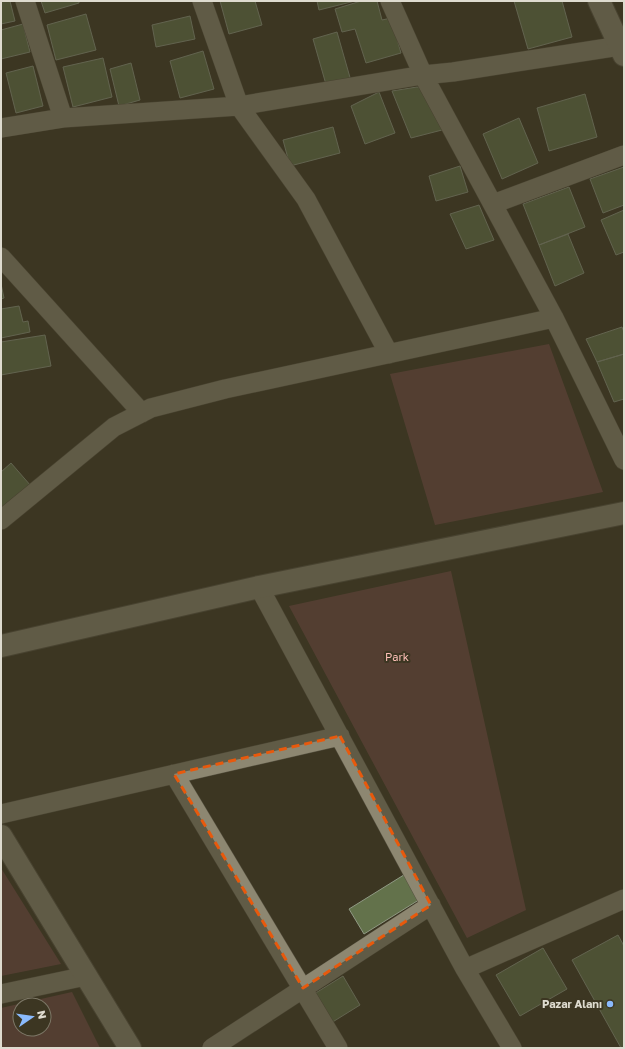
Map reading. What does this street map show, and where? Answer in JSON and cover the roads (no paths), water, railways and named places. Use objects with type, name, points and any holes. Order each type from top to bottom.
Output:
[{"type":"street","points":[[24,1],[62,118]]},
{"type":"street","points":[[202,1],[239,106],[306,199],[389,354]]},
{"type":"street","points":[[390,1],[423,75],[554,318],[624,460]]},
{"type":"street","points":[[1,128],[62,118],[239,106],[423,75],[622,50],[599,1]]},
{"type":"street","points":[[493,204],[624,156]]},
{"type":"street","points":[[1,257],[142,413]]},
{"type":"street","points":[[1,520],[114,427],[151,408],[225,389],[554,318]]},
{"type":"street","points":[[1,646],[259,587],[624,513]]},
{"type":"street","points":[[259,587],[465,969],[512,1048]]},
{"type":"street","points":[[1,814],[340,736]]},
{"type":"street","points":[[174,774],[338,1048]]},
{"type":"street","points":[[1,836],[130,1048]]},
{"type":"street","points":[[212,1048],[431,905]]},
{"type":"street","points":[[465,969],[621,906]]},
{"type":"street","points":[[1,994],[86,976]]},
{"type":"place","name":"Pazar Alanı","points":[[610,1004]]},
{"type":"park label","name":"Park","points":[[397,657]]}]
